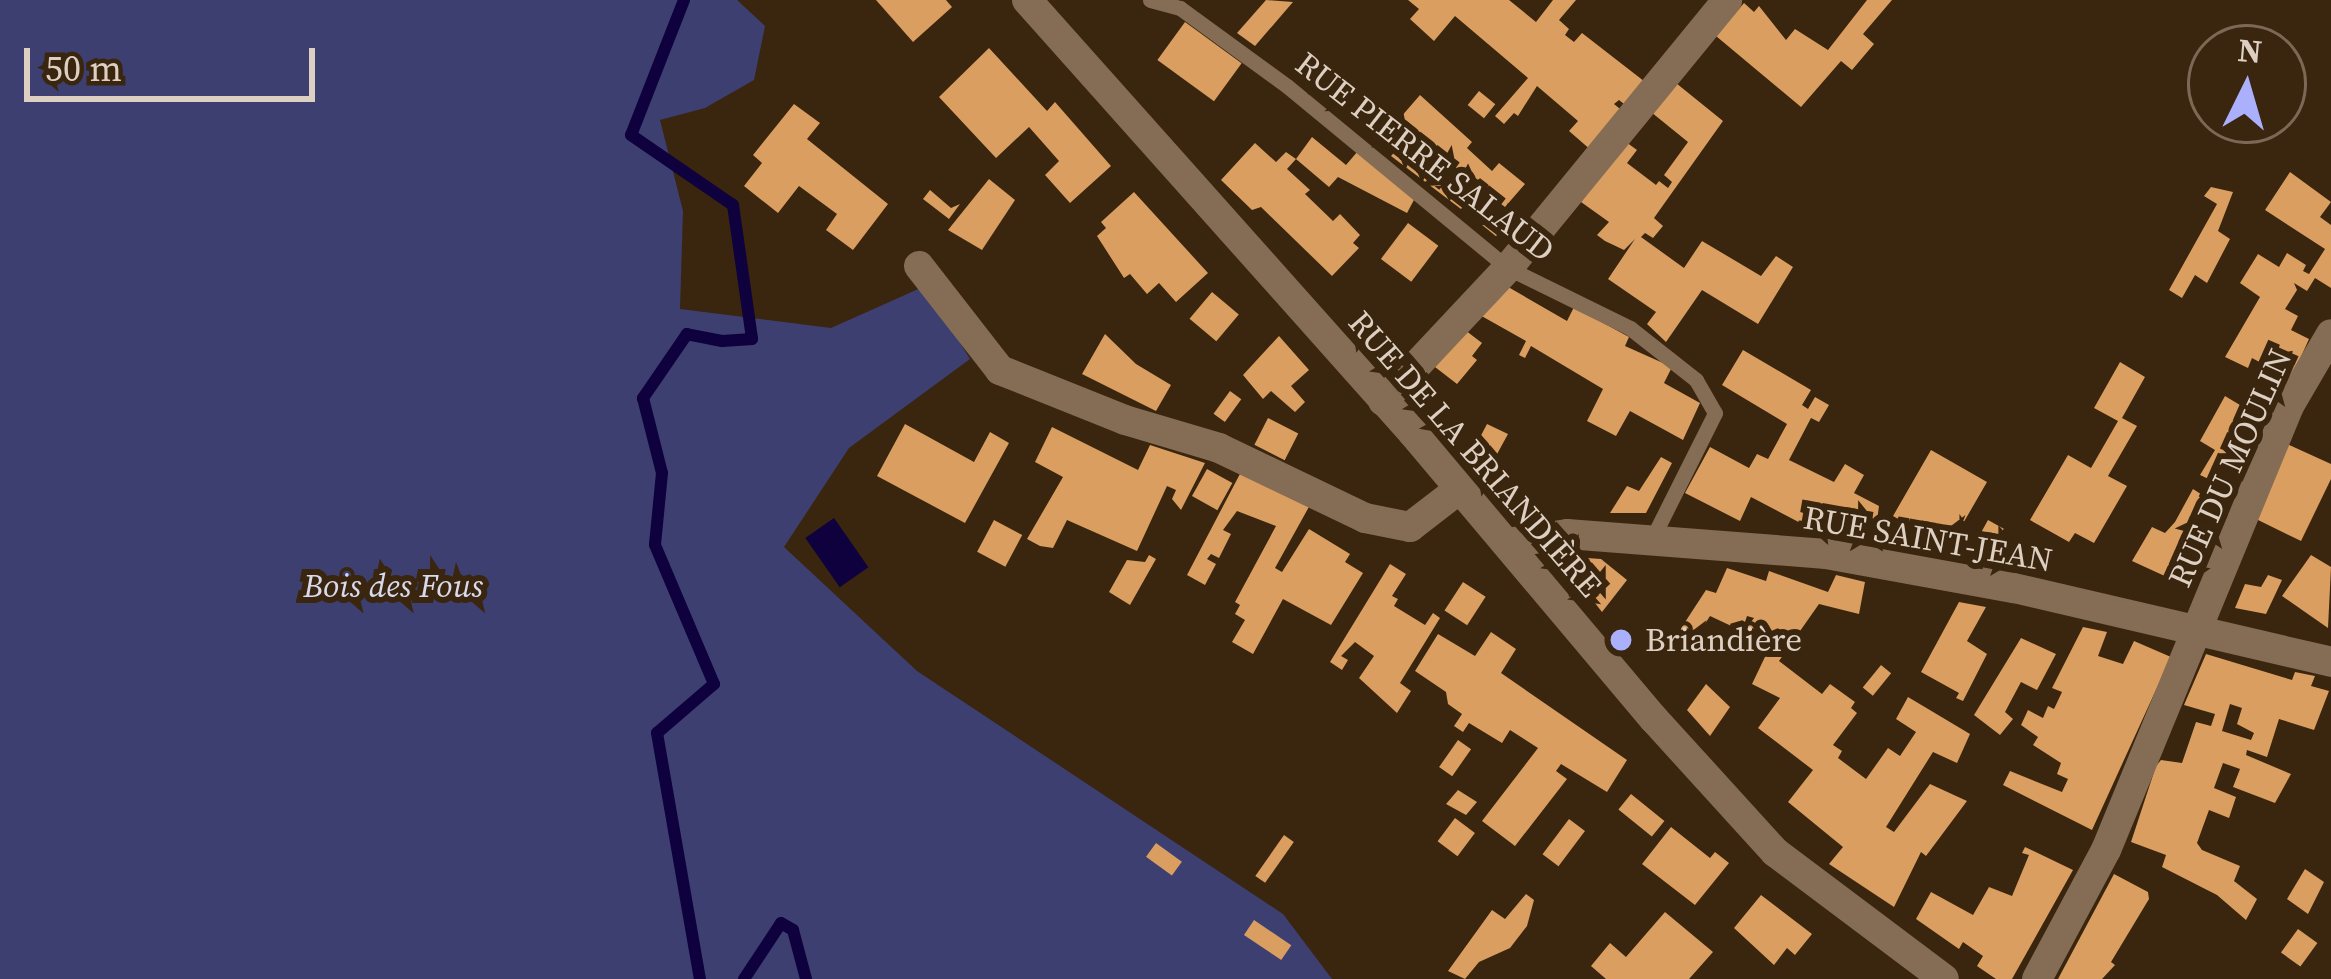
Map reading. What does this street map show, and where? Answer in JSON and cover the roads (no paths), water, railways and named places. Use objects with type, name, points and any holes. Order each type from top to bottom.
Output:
[{"type":"street","name":"RUE DE LA BRIANDIÈRE","points":[[1027,0],[1383,400],[1654,719],[1775,852],[1944,979]]},
{"type":"street","points":[[1383,400],[1508,268],[1717,4]]},
{"type":"street","points":[[919,266],[1000,370],[1125,419],[1220,448],[1365,518],[1410,527],[1458,490]]},
{"type":"street","name":"RUE DU MOULIN","points":[[2036,979],[2106,850],[2290,406],[2331,334]]},
{"type":"street","name":"RUE SAINT-JEAN","points":[[1507,543],[1567,534],[1826,554],[2014,588],[2331,662]]},
{"type":"lane","name":"RUE PIERRE SALAUD","points":[[1150,0],[1180,8],[1287,86],[1508,268],[1642,336],[1696,380],[1714,413],[1652,539]]},
{"type":"waterway","points":[[684,0],[631,135],[733,205],[752,339],[722,341],[687,334],[643,398],[662,473],[655,545],[714,684],[657,733],[700,979]]},
{"type":"waterway","points":[[744,979],[781,923],[793,930],[806,979]]},
{"type":"place","name":"Briandière","points":[[1621,640]]},
{"type":"park label","name":"Bois des Fous","points":[[393,586]]}]
